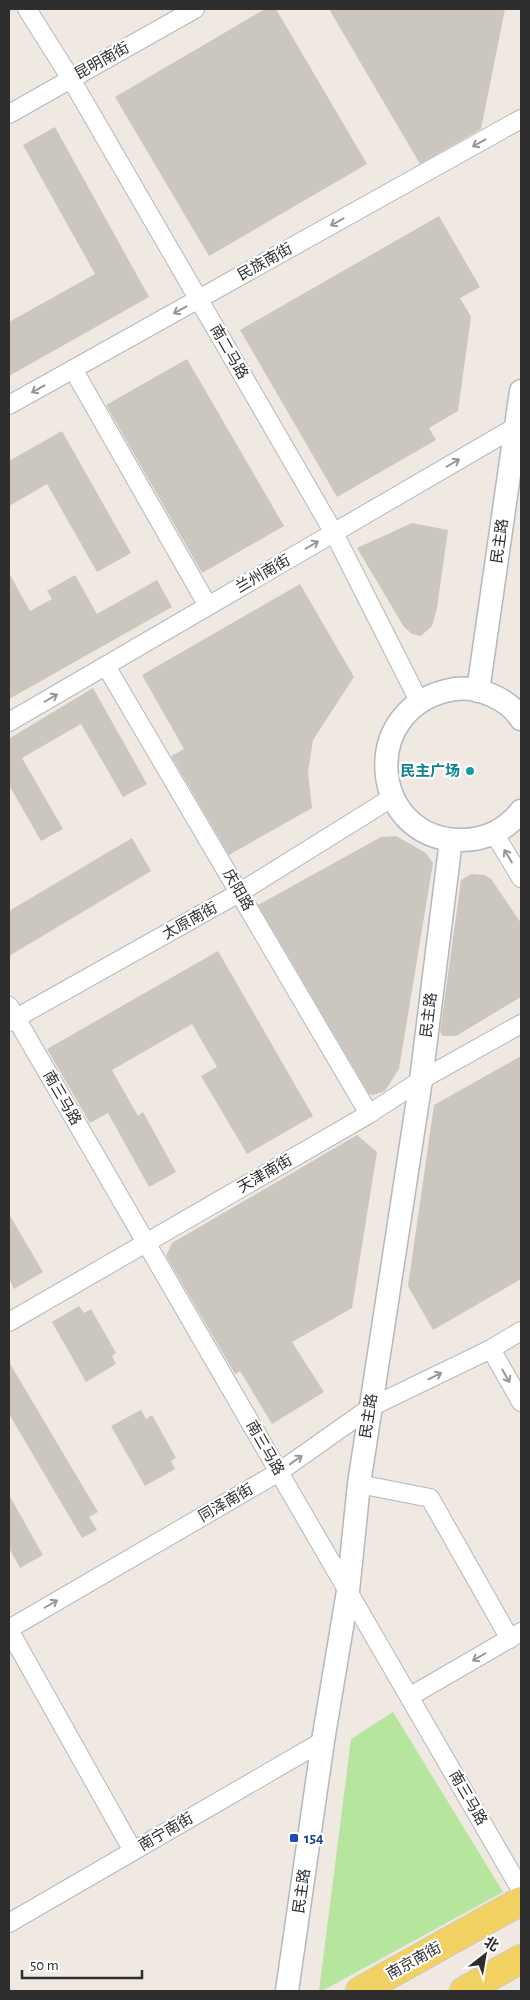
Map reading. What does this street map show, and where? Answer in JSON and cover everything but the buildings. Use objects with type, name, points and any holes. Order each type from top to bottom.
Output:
[{"type":"main road","name":"南京南街","points":[[360,1991],[521,1901]]},
{"type":"main road","points":[[464,1991],[521,1959]]},
{"type":"street","name":"南二马路","points":[[28,9],[71,79],[334,533],[419,701]]},
{"type":"street","name":"昆明南街","points":[[9,114],[195,9]]},
{"type":"street","name":"民族南街","points":[[9,405],[521,119]]},
{"type":"street","points":[[74,369],[208,606]]},
{"type":"street","name":"民主路","points":[[478,691],[521,391]]},
{"type":"street","name":"兰州南街","points":[[9,722],[517,426]]},
{"type":"street","name":"庆阳路","points":[[106,666],[370,1114]]},
{"type":"street","points":[[521,719],[500,699],[478,691],[458,689],[438,692],[419,701],[403,716],[392,734],[386,755],[386,776],[392,797],[407,817],[427,832],[451,840],[473,840],[494,834],[513,821],[521,810]]},
{"type":"street","name":"太原南街","points":[[11,1016],[239,893],[392,797]]},
{"type":"street","points":[[494,834],[521,878]]},
{"type":"street","name":"民主路","points":[[287,1991],[323,1741],[348,1591],[359,1484],[421,1080],[451,840]]},
{"type":"street","name":"南三马路","points":[[11,1016],[146,1243],[521,1890]]},
{"type":"street","name":"天津南街","points":[[9,1322],[370,1114],[421,1080],[521,1024]]},
{"type":"street","name":"同泽南街","points":[[9,1629],[279,1472],[371,1407],[521,1332]]},
{"type":"street","points":[[490,1349],[521,1402]]},
{"type":"street","points":[[359,1484],[430,1498],[516,1635],[409,1697]]},
{"type":"street","points":[[9,1629],[133,1851]]},
{"type":"street","name":"南宁南街","points":[[9,1923],[323,1741]]},
{"type":"green space","points":[[393,1712],[503,1892],[319,1991],[351,1739]]},
{"type":"place","name":"民主广场","points":[[470,771]]},
{"type":"place","name":"154","points":[[294,1838]]}]
